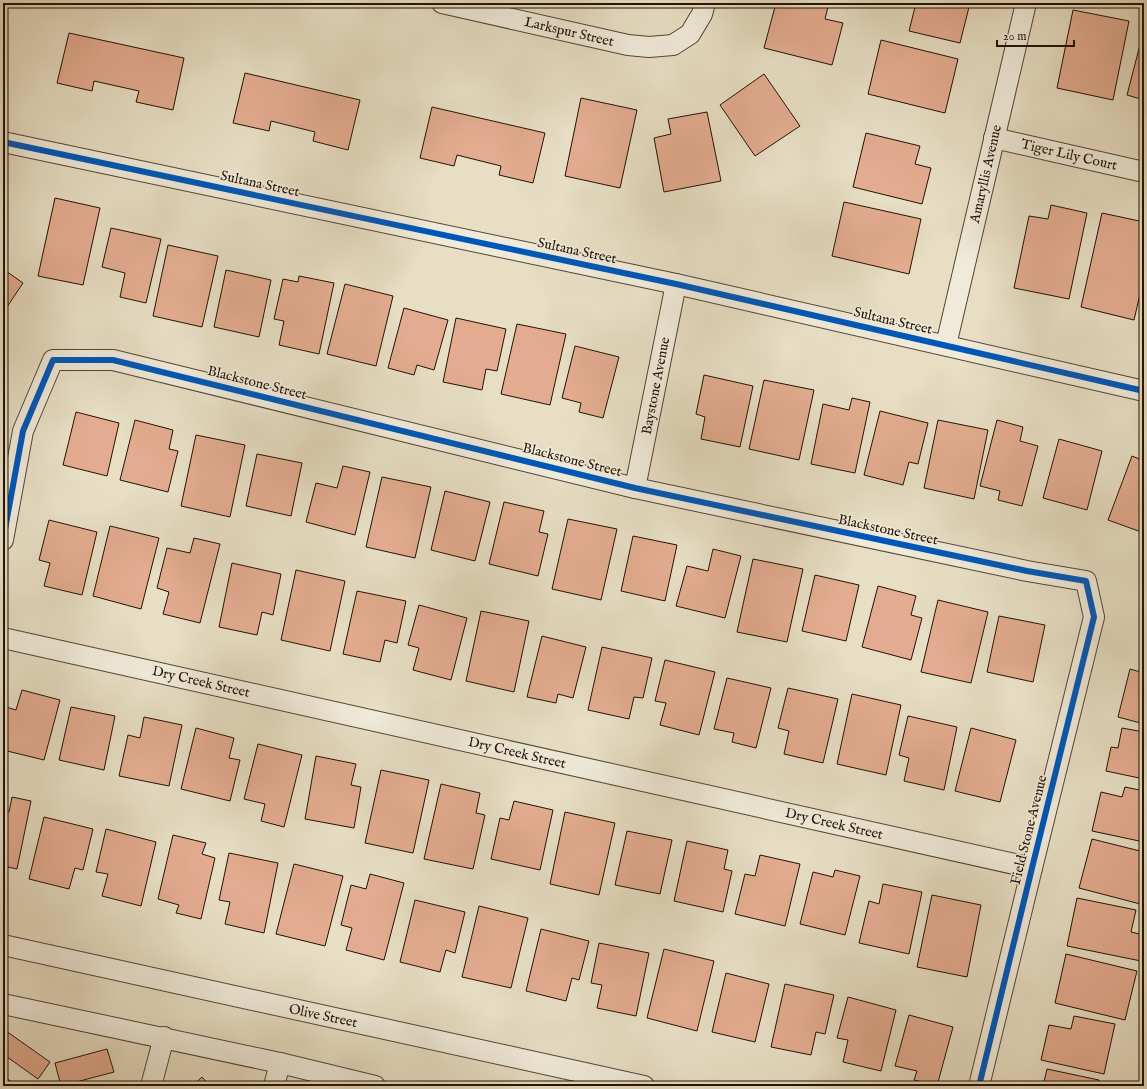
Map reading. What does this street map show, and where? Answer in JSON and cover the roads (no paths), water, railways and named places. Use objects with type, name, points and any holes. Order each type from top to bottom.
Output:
[{"type":"street","name":"Larkspur Street","points":[[442,3],[628,45],[649,47],[673,45],[690,34],[702,14],[705,3]]},
{"type":"street","name":"Amaryllis Avenue","points":[[946,346],[1026,3]]},
{"type":"street","name":"Tiger Lily Court","points":[[994,138],[1144,172]]},
{"type":"street","name":"Sultana Street","points":[[3,142],[676,284],[1144,391]]},
{"type":"street","name":"Baystone Avenue","points":[[635,488],[676,284]]},
{"type":"street","name":"Blackstone Street","points":[[3,540],[23,431],[54,360],[113,360],[635,488],[1027,571],[1086,581]]},
{"type":"street","name":"Field Stone Avenue","points":[[979,1086],[1094,618],[1086,581]]},
{"type":"street","name":"Dry Creek Street","points":[[3,638],[1032,868]]},
{"type":"street","name":"Olive Street","points":[[3,945],[644,1086]]},
{"type":"street","points":[[3,1004],[164,1037],[376,1086]]},
{"type":"street","points":[[151,1086],[164,1037]]},
{"type":"street","points":[[274,1086],[280,1063]]}]
